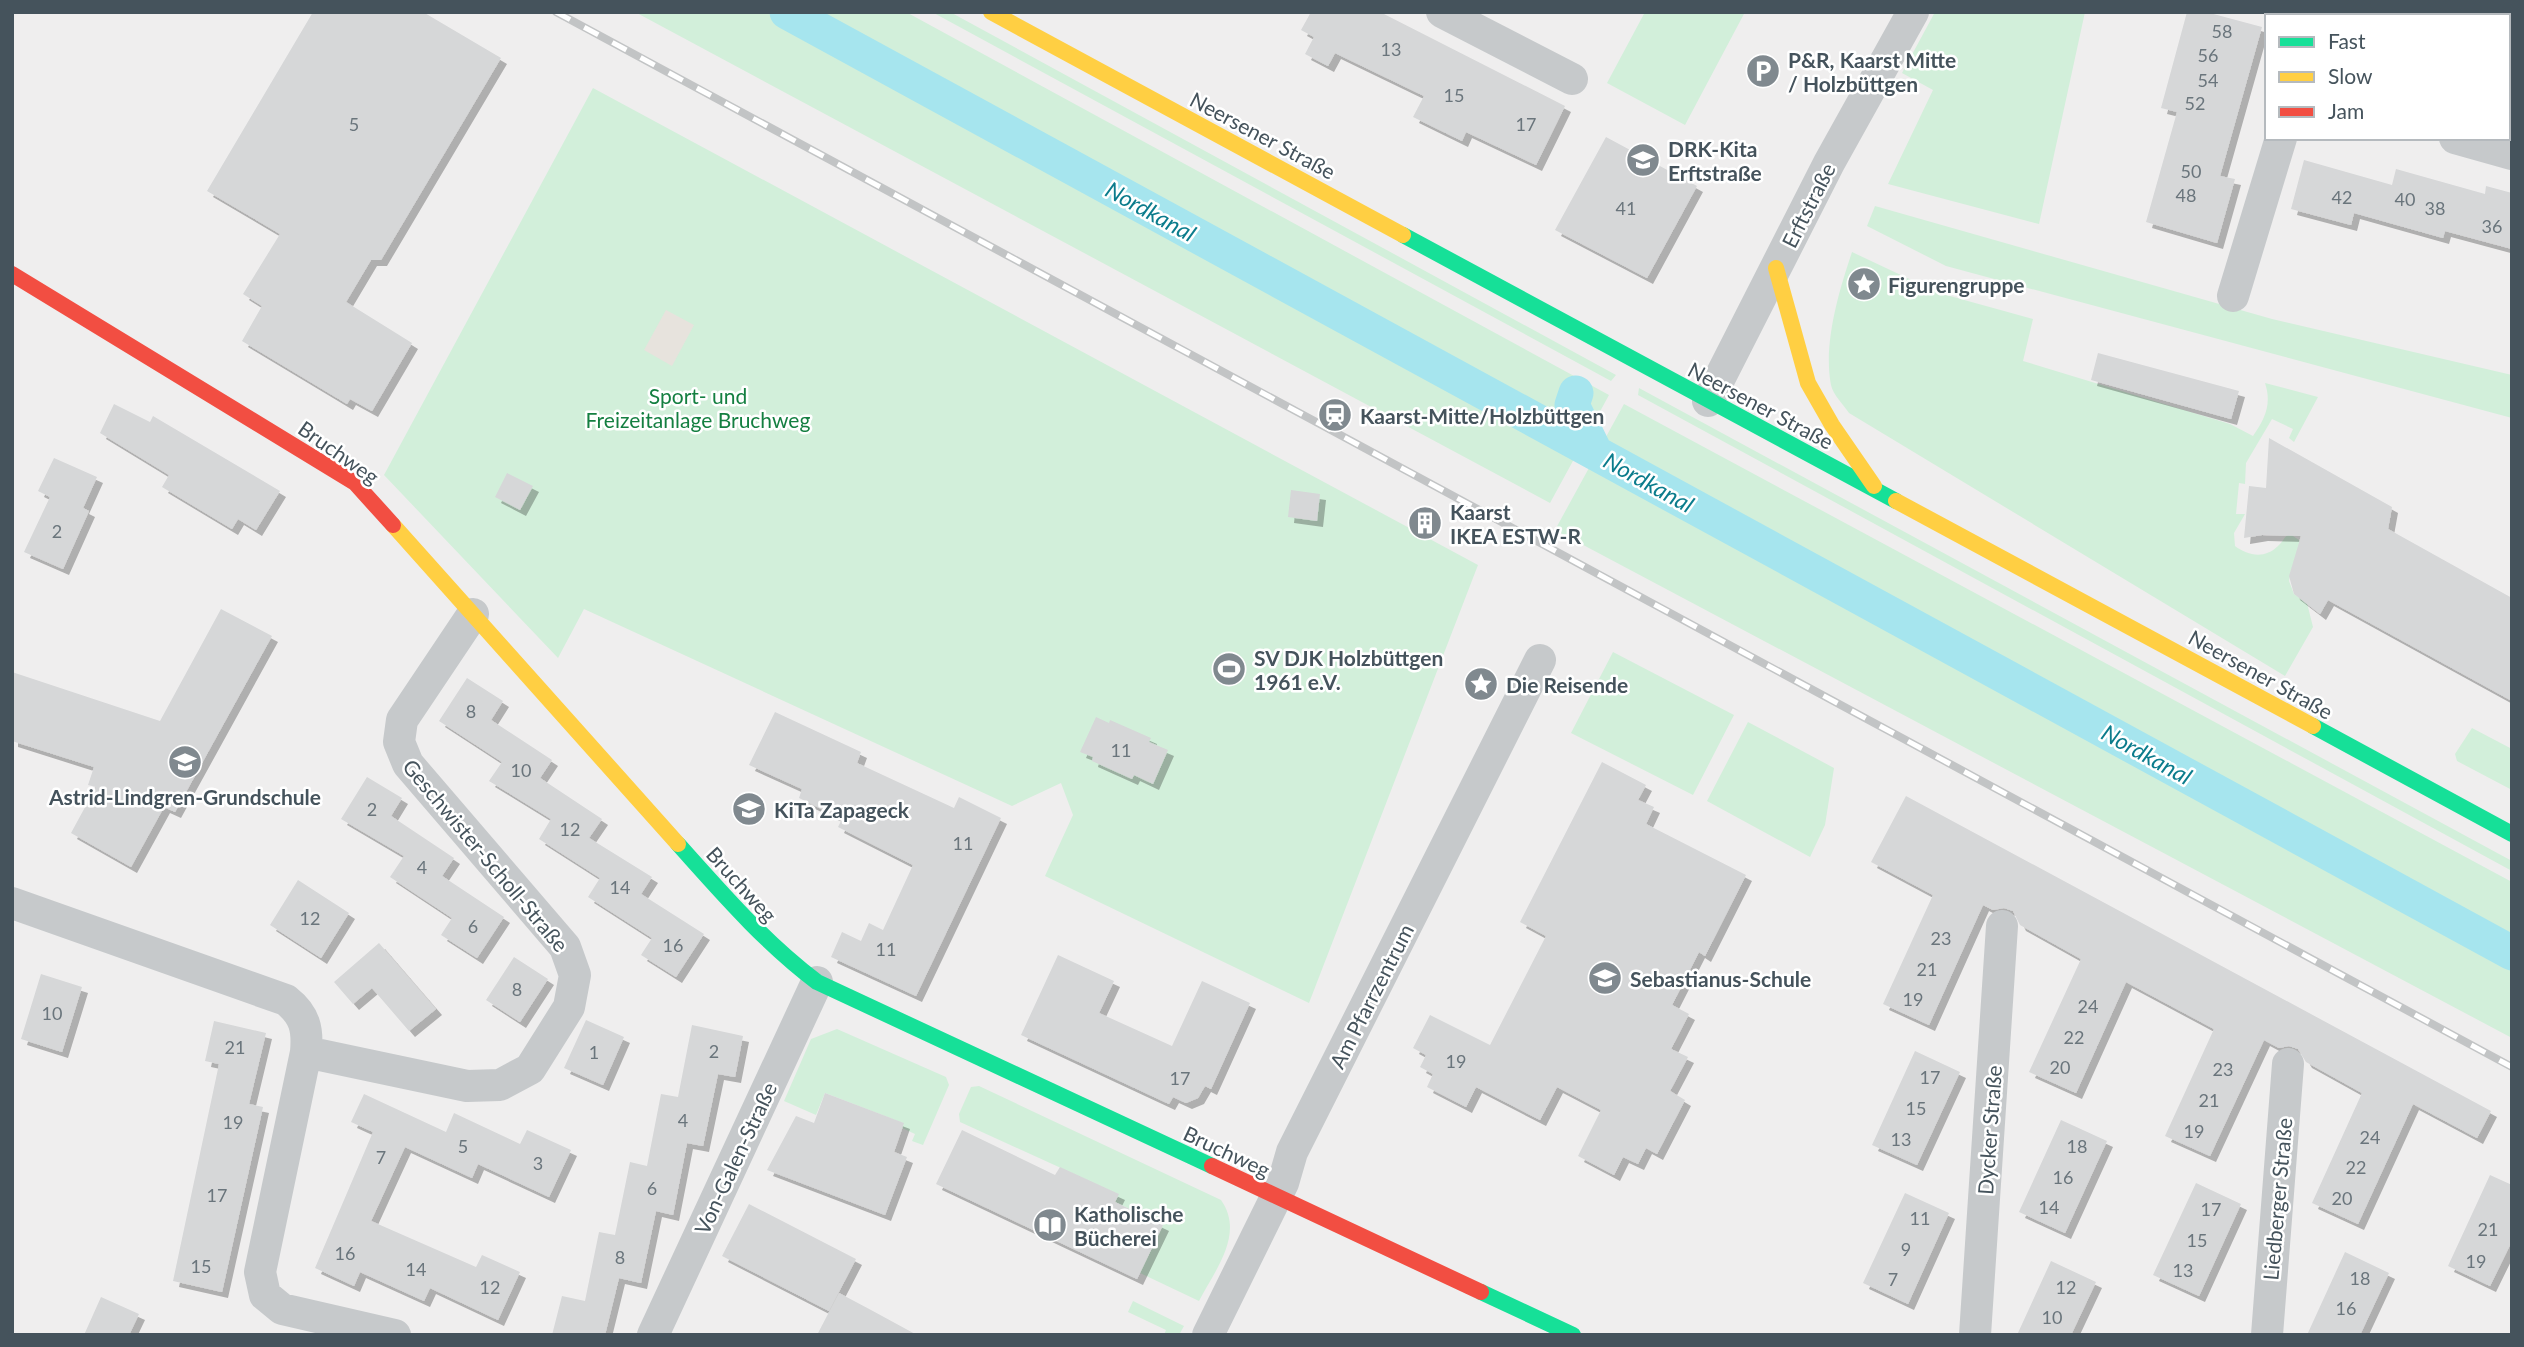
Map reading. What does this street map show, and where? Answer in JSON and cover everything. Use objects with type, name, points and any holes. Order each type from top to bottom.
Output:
[{"type":"main road","name":"Neersener Straße","points":[[992,12],[2512,834]]},
{"type":"main road","points":[[1776,268],[1808,383],[1832,425],[1877,491]]},
{"type":"main road","name":"Bruchweg","points":[[12,274],[355,483],[750,925],[817,982],[1573,1335]]},
{"type":"street","name":"Erftstraße","points":[[1708,401],[1860,106],[1913,12]]},
{"type":"street","points":[[1451,14],[1572,79]]},
{"type":"street","points":[[2233,296],[2280,140]]},
{"type":"street","points":[[2462,140],[2512,154]]},
{"type":"street","name":"Geschwister-Scholl-Straße","points":[[306,1052],[467,1086],[500,1085],[530,1069],[569,1007],[575,975],[565,947],[401,753],[399,742],[402,720],[473,614]]},
{"type":"street","name":"Am Pfarrzentrum","points":[[1208,1335],[1276,1197],[1292,1152],[1540,660]]},
{"type":"street","points":[[14,911],[286,1000],[302,1015],[306,1025],[306,1052],[260,1272],[265,1294],[282,1310],[396,1335]]},
{"type":"street","name":"Dycker Straße","points":[[1975,1335],[2002,926]]},
{"type":"street","name":"Von-Galen-Straße","points":[[653,1335],[817,982]]},
{"type":"street","name":"Liedberger Straße","points":[[2267,1335],[2288,1064]]},
{"type":"green space","points":[[635,12],[906,12],[1609,395],[1550,503]]},
{"type":"green space","points":[[932,12],[950,12],[1616,375],[1611,381]]},
{"type":"green space","points":[[1645,12],[1745,12],[1685,125],[1607,83]]},
{"type":"green space","points":[[1935,12],[2085,12],[2039,224],[1888,184],[1933,90],[1902,73]]},
{"type":"green space","name":"Sport- und Freizeitanlage Bruchweg","points":[[593,88],[1478,565],[1309,1003],[1045,876],[1073,815],[1061,783],[1012,806],[584,609],[558,658],[384,475]]},
{"type":"green space","points":[[1875,206],[2272,319],[2512,375],[2512,418],[1946,266],[1867,226]]},
{"type":"green space","points":[[1852,252],[1939,293],[2033,319],[2023,361],[2230,424],[2253,436],[2266,411],[2268,398],[2265,383],[2318,397],[2294,442],[2289,438],[2293,429],[2272,419],[2246,463],[2245,484],[2239,483],[2236,514],[2245,514],[2234,533],[2235,546],[2251,554],[2268,553],[2290,534],[2308,546],[2291,570],[2289,581],[2294,594],[2307,603],[2313,627],[2285,676],[1849,413],[1832,389],[1829,352],[1838,300]]},
{"type":"green space","points":[[1639,388],[2512,861],[2512,871],[1638,395]]},
{"type":"green space","points":[[1624,404],[2512,882],[2512,1038],[1555,530]]},
{"type":"green space","points":[[1613,652],[1734,715],[1693,795],[1571,733]]},
{"type":"green space","points":[[1748,722],[1834,768],[1825,825],[1810,857],[1707,801]]},
{"type":"green space","points":[[2472,728],[2512,749],[2512,790],[2457,761],[2455,754]]},
{"type":"green space","points":[[837,1029],[946,1077],[949,1085],[923,1145],[912,1141],[915,1134],[902,1128],[903,1123],[825,1093],[816,1115],[784,1101],[811,1039]]},
{"type":"green space","points":[[979,1086],[1221,1200],[1228,1213],[1229,1239],[1199,1301],[1140,1273],[1163,1225],[1115,1202],[1118,1194],[960,1122],[959,1114],[971,1087]]},
{"type":"green space","points":[[1133,1301],[1184,1326],[1179,1335],[1164,1335],[1166,1330],[1128,1312]]},
{"type":"sand","points":[[666,310],[694,325],[672,366],[644,350]]},
{"type":"building","points":[[313,12],[423,12],[501,58],[381,260],[371,260],[346,302],[412,343],[372,411],[350,399],[347,404],[242,341],[262,306],[243,294],[280,234],[207,191]]},
{"type":"building","points":[[1311,12],[1380,12],[1565,106],[1536,165],[1466,132],[1462,141],[1413,117],[1424,96],[1335,53],[1328,66],[1305,54],[1314,37],[1301,30]]},
{"type":"building","points":[[2187,12],[2206,12],[2262,27],[2220,176],[2235,179],[2217,243],[2146,222],[2177,112],[2161,108]]},
{"type":"building","points":[[1606,137],[1697,186],[1647,278],[1555,230]]},
{"type":"building","points":[[2304,160],[2392,185],[2396,169],[2485,194],[2486,186],[2512,193],[2512,249],[2445,231],[2443,238],[2354,213],[2351,225],[2291,209]]},
{"type":"building","points":[[2098,353],[2239,391],[2231,419],[2091,380]]},
{"type":"building","points":[[114,404],[150,422],[153,416],[280,491],[256,530],[238,519],[232,529],[162,487],[169,475],[100,433]]},
{"type":"building","points":[[2269,438],[2392,507],[2388,529],[2512,598],[2512,701],[2328,600],[2320,614],[2294,594],[2289,576],[2301,536],[2262,535],[2244,538],[2249,486],[2266,488]]},
{"type":"building","points":[[54,458],[97,477],[83,508],[89,511],[63,569],[24,552],[50,497],[38,491]]},
{"type":"building","points":[[507,473],[533,486],[520,510],[495,497]]},
{"type":"building","points":[[1291,490],[1320,494],[1317,521],[1288,517]]},
{"type":"building","points":[[221,609],[272,636],[175,812],[164,807],[131,867],[71,833],[96,787],[88,785],[94,767],[12,741],[12,672],[160,721]]},
{"type":"building","points":[[467,678],[503,701],[491,720],[552,760],[540,778],[602,819],[589,838],[652,877],[641,894],[704,934],[676,977],[641,955],[652,938],[588,897],[600,878],[539,839],[551,819],[489,781],[502,762],[439,721]]},
{"type":"building","points":[[775,712],[861,752],[857,763],[954,808],[959,797],[1001,818],[916,996],[831,957],[842,932],[861,941],[869,923],[883,930],[913,865],[838,827],[842,819],[799,798],[802,789],[749,765]]},
{"type":"building","points":[[1096,717],[1109,723],[1110,720],[1151,738],[1149,742],[1168,750],[1153,784],[1134,775],[1132,779],[1092,761],[1093,757],[1080,752]]},
{"type":"building","name":"Sebastianus-Schule","points":[[1602,762],[1646,785],[1638,800],[1654,807],[1646,824],[1746,875],[1705,956],[1699,952],[1672,1005],[1689,1014],[1671,1049],[1688,1057],[1670,1091],[1685,1100],[1657,1154],[1646,1148],[1638,1164],[1623,1157],[1614,1175],[1578,1156],[1601,1110],[1557,1087],[1540,1120],[1476,1087],[1466,1107],[1427,1087],[1433,1074],[1420,1067],[1426,1055],[1413,1048],[1430,1015],[1490,1045],[1546,936],[1520,922]]},
{"type":"building","points":[[367,777],[402,798],[391,816],[454,858],[442,876],[504,917],[477,958],[441,935],[452,918],[390,877],[404,856],[341,819]]},
{"type":"building","points":[[1906,796],[2491,1111],[2477,1138],[2413,1104],[2358,1224],[2312,1203],[2362,1093],[2306,1062],[2298,1049],[2289,1046],[2279,1048],[2264,1040],[2210,1156],[2165,1136],[2214,1029],[2126,982],[2076,1093],[2029,1072],[2081,959],[2020,925],[2013,911],[2004,908],[1993,910],[1983,905],[1929,1025],[1883,1004],[1933,895],[1871,862]]},
{"type":"building","points":[[298,880],[349,913],[321,958],[270,925]]},
{"type":"building","points":[[379,943],[436,1009],[409,1031],[372,988],[353,1004],[334,982]]},
{"type":"building","points":[[1058,955],[1114,981],[1099,1013],[1172,1046],[1202,981],[1250,1003],[1211,1089],[1205,1086],[1198,1098],[1186,1103],[1173,1097],[1169,1104],[1021,1035]]},
{"type":"building","points":[[514,957],[548,979],[520,1022],[486,1000]]},
{"type":"building","points":[[41,974],[82,987],[62,1052],[21,1039]]},
{"type":"building","points":[[586,1020],[624,1037],[603,1085],[564,1068]]},
{"type":"building","points":[[214,1021],[266,1033],[249,1104],[263,1107],[222,1292],[173,1281],[219,1064],[205,1061]]},
{"type":"building","points":[[692,1025],[743,1036],[735,1077],[718,1074],[703,1146],[687,1143],[673,1215],[656,1211],[641,1283],[619,1278],[605,1335],[552,1335],[562,1296],[585,1301],[599,1232],[615,1235],[630,1162],[647,1166],[661,1094],[678,1097]]},
{"type":"building","points":[[1915,1051],[1960,1072],[1917,1165],[1872,1145]]},
{"type":"building","points":[[825,1093],[904,1123],[894,1152],[907,1157],[885,1215],[767,1170],[796,1116],[814,1123]]},
{"type":"building","points":[[364,1094],[446,1132],[454,1113],[520,1144],[527,1130],[571,1150],[549,1197],[478,1164],[472,1178],[405,1147],[371,1221],[476,1267],[482,1255],[520,1272],[498,1320],[430,1288],[424,1301],[360,1272],[354,1286],[315,1268],[373,1132],[351,1122]]},
{"type":"building","points":[[2061,1120],[2107,1141],[2065,1233],[2019,1212]]},
{"type":"building","points":[[962,1130],[1055,1175],[1060,1167],[1119,1194],[1115,1202],[1163,1225],[1137,1279],[936,1184]]},
{"type":"building","points":[[2490,1175],[2512,1185],[2512,1241],[2490,1286],[2448,1266]]},
{"type":"building","points":[[2196,1183],[2241,1204],[2199,1296],[2153,1275]]},
{"type":"building","points":[[1905,1193],[1949,1213],[1908,1304],[1863,1283]]},
{"type":"building","points":[[749,1204],[856,1259],[829,1311],[722,1256]]},
{"type":"building","points":[[2345,1252],[2389,1273],[2360,1335],[2307,1335]]},
{"type":"building","points":[[2051,1261],[2096,1282],[2071,1335],[2017,1335]]},
{"type":"building","points":[[839,1293],[871,1310],[917,1335],[817,1335]]},
{"type":"building","points":[[101,1297],[139,1314],[129,1335],[84,1335]]},
{"type":"waterway","name":"Nordkanal","points":[[787,12],[2512,953]]},
{"type":"waterway","points":[[1576,393],[1572,405],[1595,452]]},
{"type":"railway","points":[[556,12],[2512,1067]]},
{"type":"traffic: fast","points":[[1403,235],[1896,501]]},
{"type":"traffic: fast","points":[[2313,726],[2512,834]]},
{"type":"traffic: fast","points":[[678,844],[761,934],[817,982],[1212,1166]]},
{"type":"traffic: fast","points":[[1481,1292],[1573,1335]]},
{"type":"traffic: slow","points":[[991,12],[1403,235]]},
{"type":"traffic: slow","points":[[1776,268],[1808,383],[1832,425],[1874,486]]},
{"type":"traffic: slow","points":[[1896,501],[2313,726]]},
{"type":"traffic: slow","points":[[393,525],[678,844]]},
{"type":"traffic: jam","points":[[12,274],[355,483],[393,525]]},
{"type":"traffic: jam","points":[[1212,1166],[1481,1292]]},
{"type":"place","name":"P&R, Kaarst Mitte / Holzbüttgen","points":[[1763,71]]},
{"type":"place","name":"DRK-Kita Erftstraße","points":[[1643,160]]},
{"type":"place","name":"Figurengruppe","points":[[1864,284]]},
{"type":"place","name":"Kaarst-Mitte/Holzbüttgen","points":[[1335,415]]},
{"type":"place","name":"Kaarst IKEA ESTW-R","points":[[1425,523]]},
{"type":"place","name":"SV DJK Holzbüttgen 1961 e.V.","points":[[1229,669]]},
{"type":"place","name":"Die Reisende","points":[[1481,684]]},
{"type":"place","name":"Astrid-Lindgren-Grundschule","points":[[185,762]]},
{"type":"place","name":"KiTa Zapageck","points":[[749,809]]},
{"type":"place","name":"Sebastianus-Schule","points":[[1605,978]]},
{"type":"place","name":"Katholische Bücherei","points":[[1050,1225]]}]
